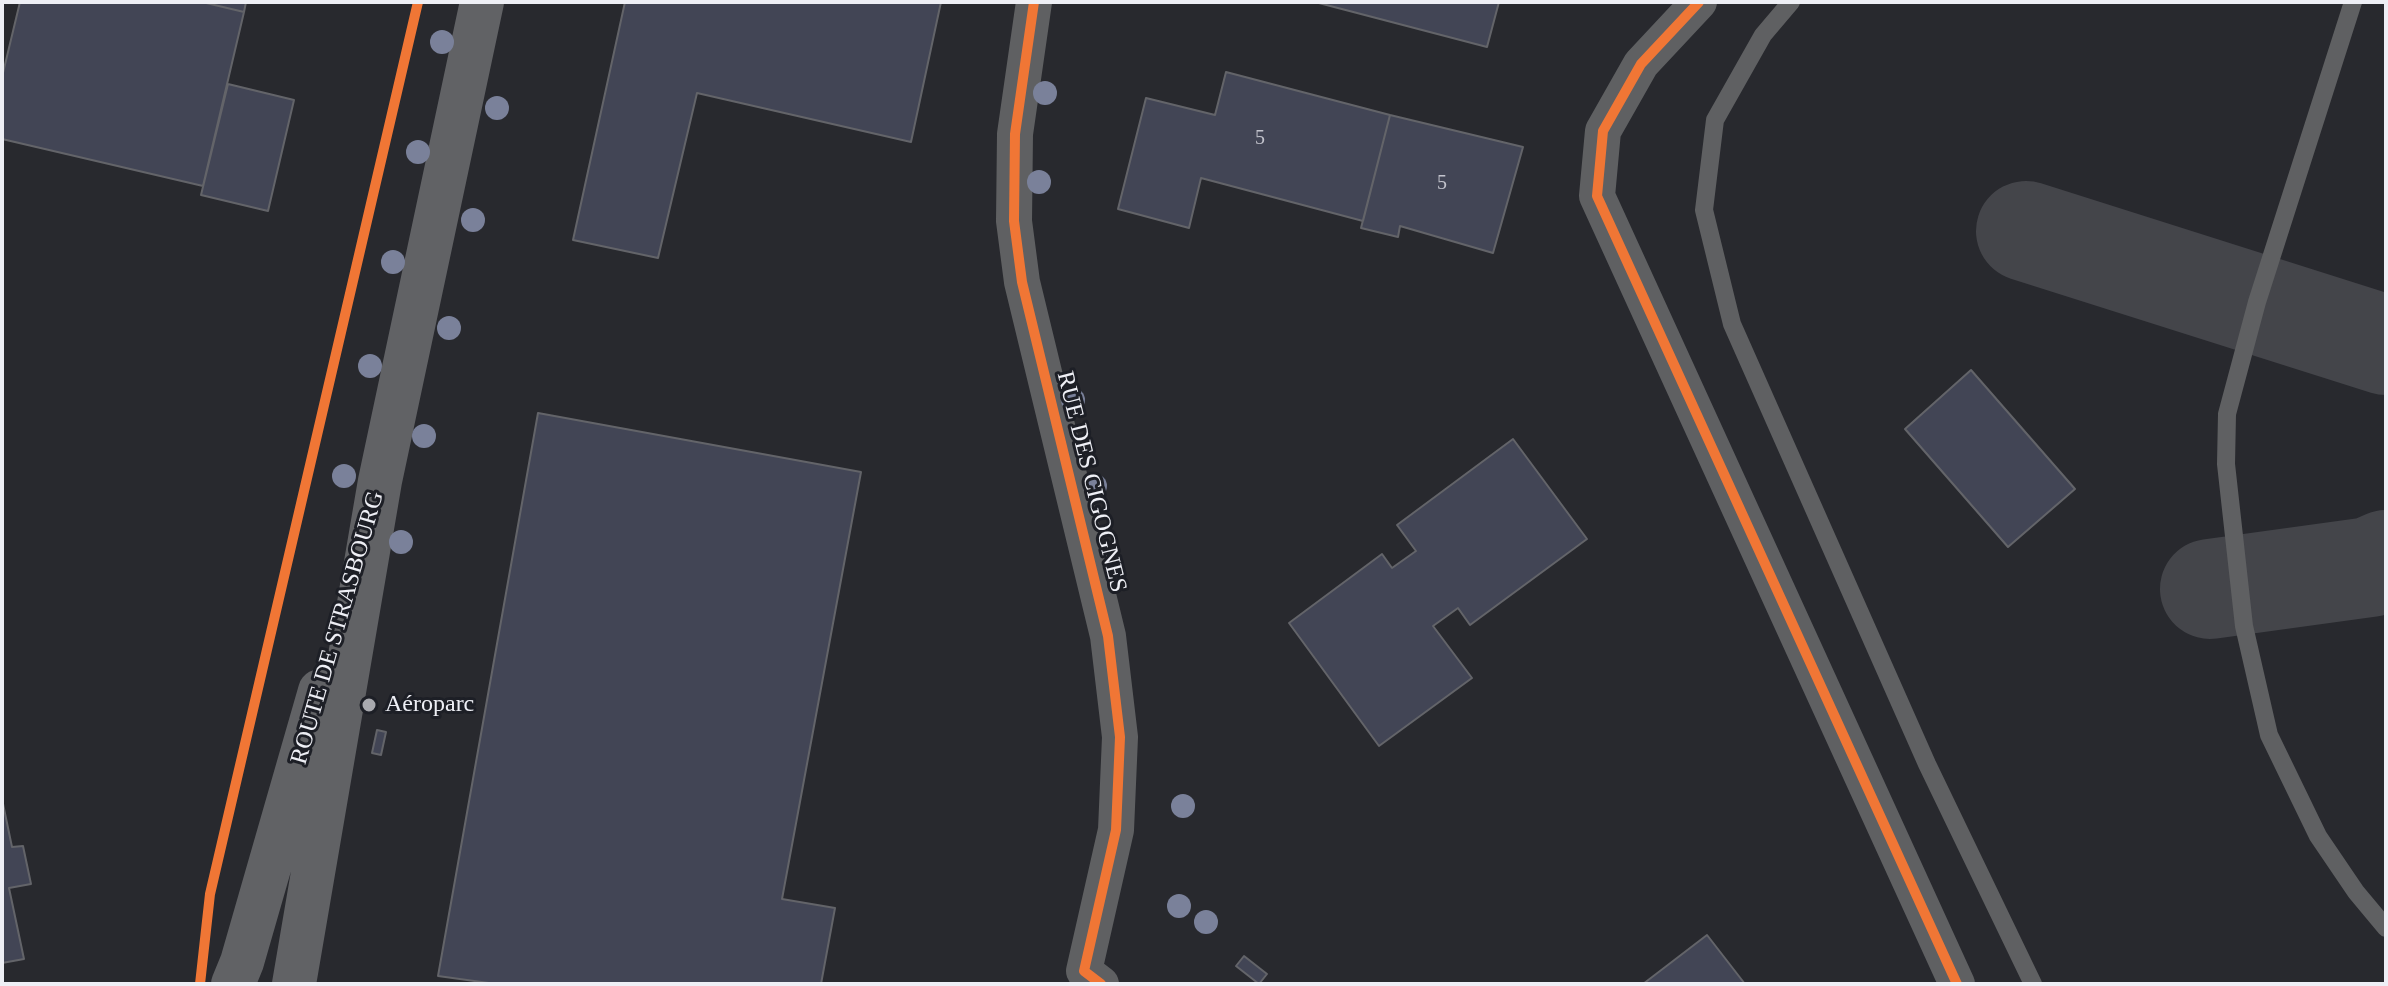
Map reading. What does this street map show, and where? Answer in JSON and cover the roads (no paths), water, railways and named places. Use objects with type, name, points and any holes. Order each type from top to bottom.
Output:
[{"type":"main road","points":[[380,481],[482,2]]},
{"type":"main road","name":"ROUTE DE STRASBOURG","points":[[233,984],[242,962],[380,481]]},
{"type":"main road","name":"ROUTE DE STRASBOURG","points":[[294,984],[380,481]]},
{"type":"street","name":"RUE DES CIGOGNES","points":[[1034,2],[1015,134],[1014,221],[1022,282],[1108,636],[1120,737],[1116,830],[1080,981]]},
{"type":"street","points":[[1699,2],[1641,64],[1603,131],[1597,196],[1957,984]]},
{"type":"lane","points":[[1791,2],[1763,35],[1715,120],[1704,210],[1732,324],[1927,764],[2033,984]]},
{"type":"lane","points":[[2353,2],[2257,302],[2227,414],[2226,464],[2244,626],[2269,735],[2318,836],[2356,892],[2386,928]]},
{"type":"place","name":"Aéroparc","points":[[369,705]]}]
